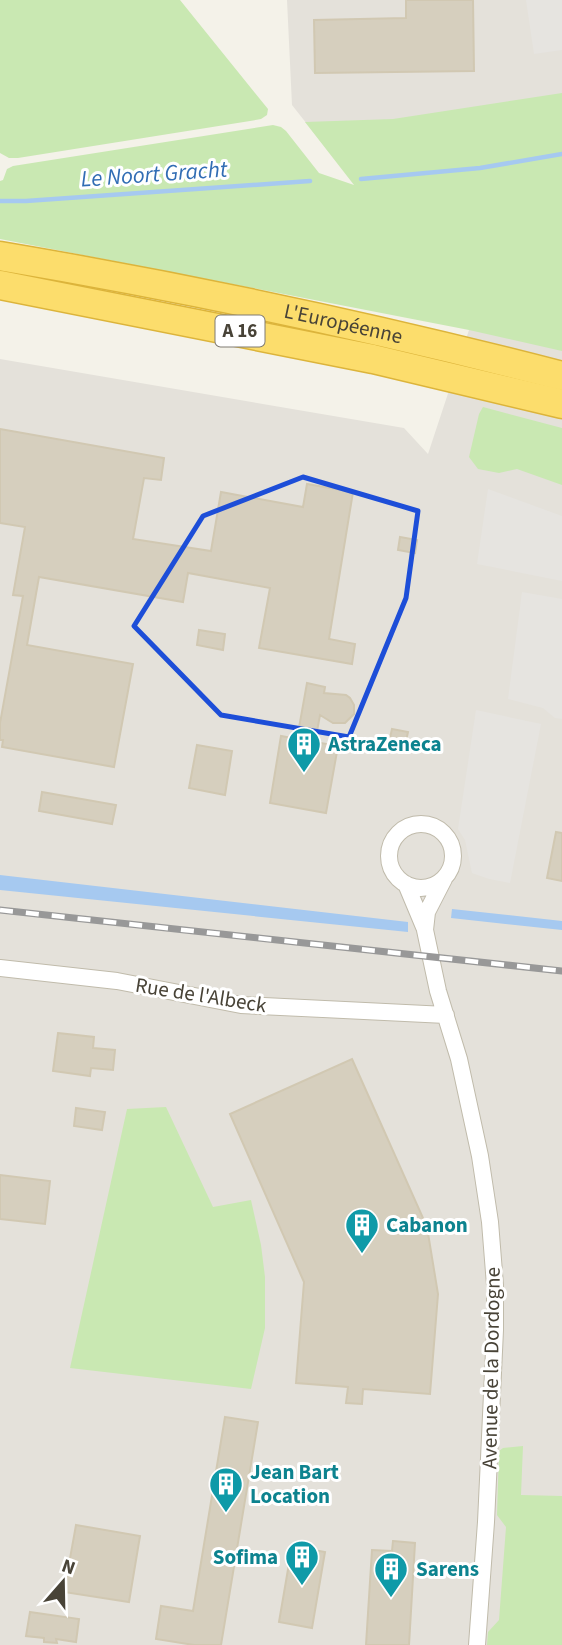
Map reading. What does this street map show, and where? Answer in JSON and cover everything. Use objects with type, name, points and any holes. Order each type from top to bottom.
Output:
[{"type":"highway","name":"L'Européenne","points":[[0,256],[286,311],[562,376]]},
{"type":"highway","name":"L'Européenne","points":[[0,285],[327,349],[562,404]]},
{"type":"highway","points":[[478,383],[562,412]]},
{"type":"street","points":[[427,824],[436,827],[451,843],[453,861],[450,870],[443,879],[428,888],[405,884],[391,869],[389,856],[393,839],[409,826],[427,824]]},
{"type":"street","name":"Avenue de la Dordogne","points":[[425,930],[427,912],[443,879]]},
{"type":"street","name":"Avenue de la Dordogne","points":[[405,884],[425,930],[436,984],[461,1069],[480,1156],[495,1273],[486,1522],[477,1645]]},
{"type":"street","name":"Rue de l'Albeck","points":[[0,968],[117,981],[241,1005],[446,1015]]},
{"type":"highlighted area","points":[[303,477],[418,511],[406,598],[349,737],[221,715],[134,626],[203,516]]},
{"type":"shaded area","points":[[287,0],[562,0],[562,1645],[0,1645],[0,359],[404,428],[428,454],[469,330],[292,105]]},
{"type":"shaded area","points":[[526,0],[562,0],[562,50],[534,54]]},
{"type":"shaded area","points":[[488,489],[562,516],[562,581],[477,564]]},
{"type":"shaded area","points":[[522,592],[562,599],[562,719],[555,718],[543,708],[508,699]]},
{"type":"shaded area","points":[[476,710],[541,724],[510,883],[472,873],[465,840],[458,829]]},
{"type":"green space","points":[[0,0],[180,0],[268,109],[267,115],[250,121],[9,158],[0,153]]},
{"type":"green space","points":[[562,93],[562,351],[469,330],[0,239],[0,181],[7,169],[13,166],[273,125],[286,131],[319,173],[354,185],[305,122],[393,119]]},
{"type":"green space","points":[[483,407],[562,428],[562,485],[517,469],[499,473],[478,469],[469,457]]},
{"type":"green space","points":[[166,1107],[213,1207],[251,1200],[265,1277],[265,1328],[251,1389],[70,1368],[127,1109]]},
{"type":"green space","points":[[523,1446],[521,1495],[562,1496],[562,1645],[487,1645],[488,1632],[499,1620],[506,1527],[497,1515],[499,1451],[503,1448]]},
{"type":"water","points":[[0,875],[408,922],[408,932],[0,890]]},
{"type":"water","points":[[452,909],[562,921],[562,930],[451,918]]},
{"type":"building","points":[[406,0],[473,0],[474,71],[315,73],[314,20],[406,18]]},
{"type":"building","points":[[0,429],[164,458],[161,480],[144,478],[133,539],[211,551],[221,492],[303,507],[307,484],[353,492],[329,639],[355,644],[352,664],[259,648],[270,588],[188,573],[183,602],[39,577],[27,645],[133,664],[114,767],[2,747],[0,723],[23,596],[13,595],[25,527],[0,523]]},
{"type":"building","points":[[400,537],[417,540],[415,553],[398,550]]},
{"type":"building","points":[[199,630],[225,634],[223,650],[197,645]]},
{"type":"building","name":"AstraZeneca","points":[[307,683],[325,687],[324,693],[346,695],[354,705],[354,714],[345,723],[333,723],[320,715],[315,742],[338,746],[326,813],[270,803],[281,736],[297,739]]},
{"type":"building","points":[[392,729],[408,732],[404,750],[388,747]]},
{"type":"building","points":[[197,745],[232,751],[225,795],[189,788]]},
{"type":"building","points":[[42,792],[116,805],[112,824],[39,811]]},
{"type":"building","points":[[556,832],[562,833],[562,881],[547,878]]},
{"type":"building","points":[[58,1033],[94,1037],[93,1048],[115,1050],[113,1070],[91,1068],[90,1076],[53,1071]]},
{"type":"building","name":"Cabanon","points":[[352,1059],[427,1227],[438,1294],[430,1394],[363,1389],[362,1404],[346,1403],[348,1387],[296,1383],[304,1282],[230,1114]]},
{"type":"building","points":[[76,1108],[105,1112],[102,1130],[74,1126]]},
{"type":"building","points":[[0,1175],[50,1181],[45,1224],[0,1219]]},
{"type":"building","name":"Jean Bart Location","points":[[225,1417],[258,1422],[221,1645],[194,1645],[156,1639],[161,1606],[193,1611]]},
{"type":"building","points":[[76,1525],[140,1536],[129,1602],[64,1592]]},
{"type":"building","name":"Sarens","points":[[393,1541],[415,1543],[409,1645],[366,1645],[372,1550],[392,1551]]},
{"type":"building","name":"Sofima","points":[[292,1546],[325,1552],[312,1628],[279,1622]]},
{"type":"building","points":[[30,1612],[79,1619],[76,1642],[56,1639],[57,1643],[44,1642],[44,1638],[26,1636]]},
{"type":"waterway","name":"Le Noort Gracht","points":[[361,179],[480,168],[562,154]]},
{"type":"waterway","name":"Le Noort Gracht","points":[[0,201],[310,181]]},
{"type":"railway","points":[[0,910],[562,971]]},
{"type":"place","name":"AstraZeneca","points":[[304,774]]},
{"type":"place","name":"Cabanon","points":[[362,1255]]},
{"type":"place","name":"Jean Bart Location","points":[[226,1514]]},
{"type":"place","name":"Sofima","points":[[302,1587]]},
{"type":"place","name":"Sarens","points":[[391,1599]]}]
